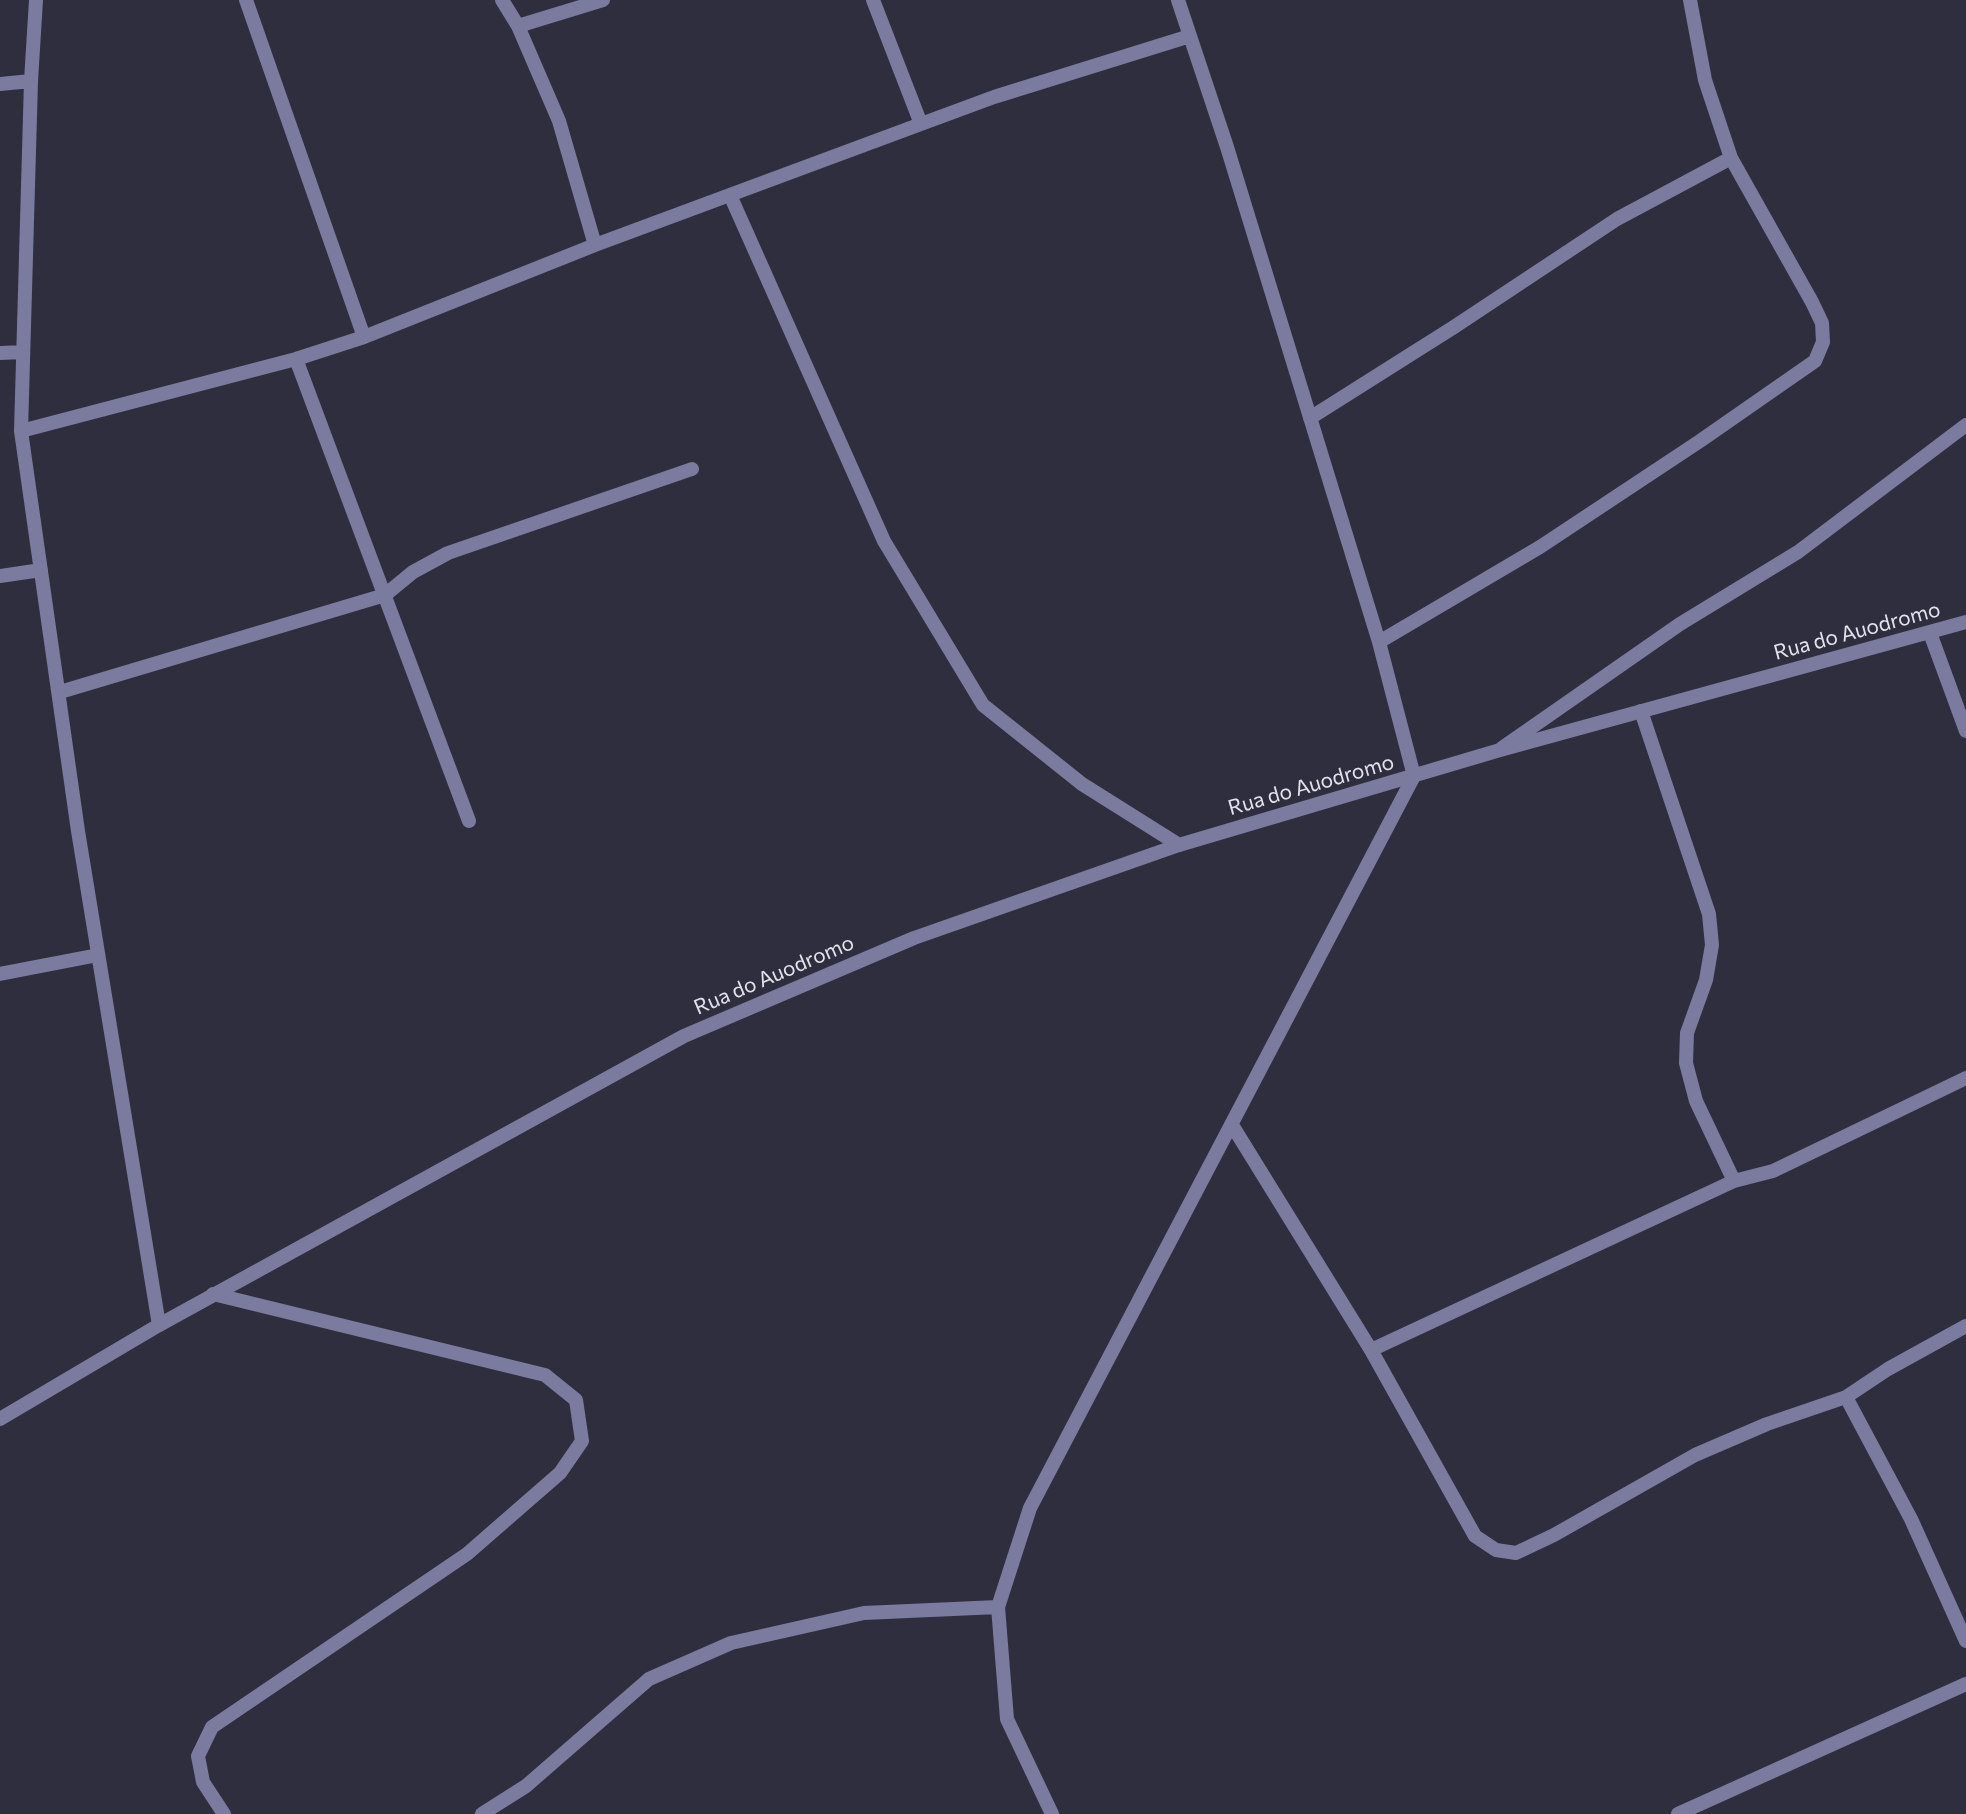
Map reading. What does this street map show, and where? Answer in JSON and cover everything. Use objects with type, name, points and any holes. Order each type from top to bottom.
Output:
[{"type":"street","points":[[36,0],[31,81],[21,431],[78,831],[159,1325]]},
{"type":"street","points":[[246,0],[364,337]]},
{"type":"street","points":[[502,0],[518,26],[559,121],[595,245]]},
{"type":"street","points":[[518,26],[603,0]]},
{"type":"street","points":[[873,0],[921,124]]},
{"type":"street","points":[[1052,1814],[1007,1719],[998,1607],[1030,1508],[1414,776],[1380,642],[1227,147],[1178,0]]},
{"type":"street","points":[[1380,642],[1540,547],[1700,442],[1815,361],[1823,342],[1822,323],[1731,158],[1705,80],[1690,0]]},
{"type":"street","points":[[21,431],[296,359],[364,337],[595,245],[994,97],[1190,36]]},
{"type":"street","points":[[0,84],[31,81]]},
{"type":"street","points":[[1310,418],[1454,327],[1616,219],[1731,158]]},
{"type":"street","points":[[730,195],[884,541],[983,705],[1082,784],[1179,845]]},
{"type":"street","points":[[0,353],[23,352]]},
{"type":"street","points":[[296,359],[468,821]]},
{"type":"street","points":[[1500,750],[1680,624],[1798,552],[1966,425]]},
{"type":"street","points":[[60,692],[385,595],[413,572],[448,552],[692,469]]},
{"type":"street","points":[[0,576],[41,570]]},
{"type":"street","name":"Rua do Auodromo","points":[[0,1419],[213,1294],[684,1036],[914,938],[1179,845],[1500,750],[1966,622]]},
{"type":"street","points":[[1930,633],[1966,731]]},
{"type":"street","points":[[1641,711],[1709,914],[1712,945],[1706,980],[1687,1033],[1686,1063],[1696,1101],[1734,1181]]},
{"type":"street","points":[[0,974],[98,956]]},
{"type":"street","points":[[1371,1350],[1734,1181],[1773,1171],[1966,1078]]},
{"type":"street","points":[[1233,1125],[1371,1350],[1475,1536],[1496,1550],[1516,1553],[1554,1535],[1695,1455],[1767,1424],[1846,1398],[1888,1369],[1966,1326]]},
{"type":"street","points":[[213,1294],[545,1375],[576,1400],[582,1441],[560,1473],[467,1554],[212,1727],[198,1756],[203,1782],[224,1814]]},
{"type":"street","points":[[1846,1398],[1911,1518],[1966,1641]]},
{"type":"street","points":[[482,1814],[526,1786],[649,1679],[731,1643],[864,1613],[998,1607]]},
{"type":"street","points":[[1678,1814],[1966,1684]]}]
